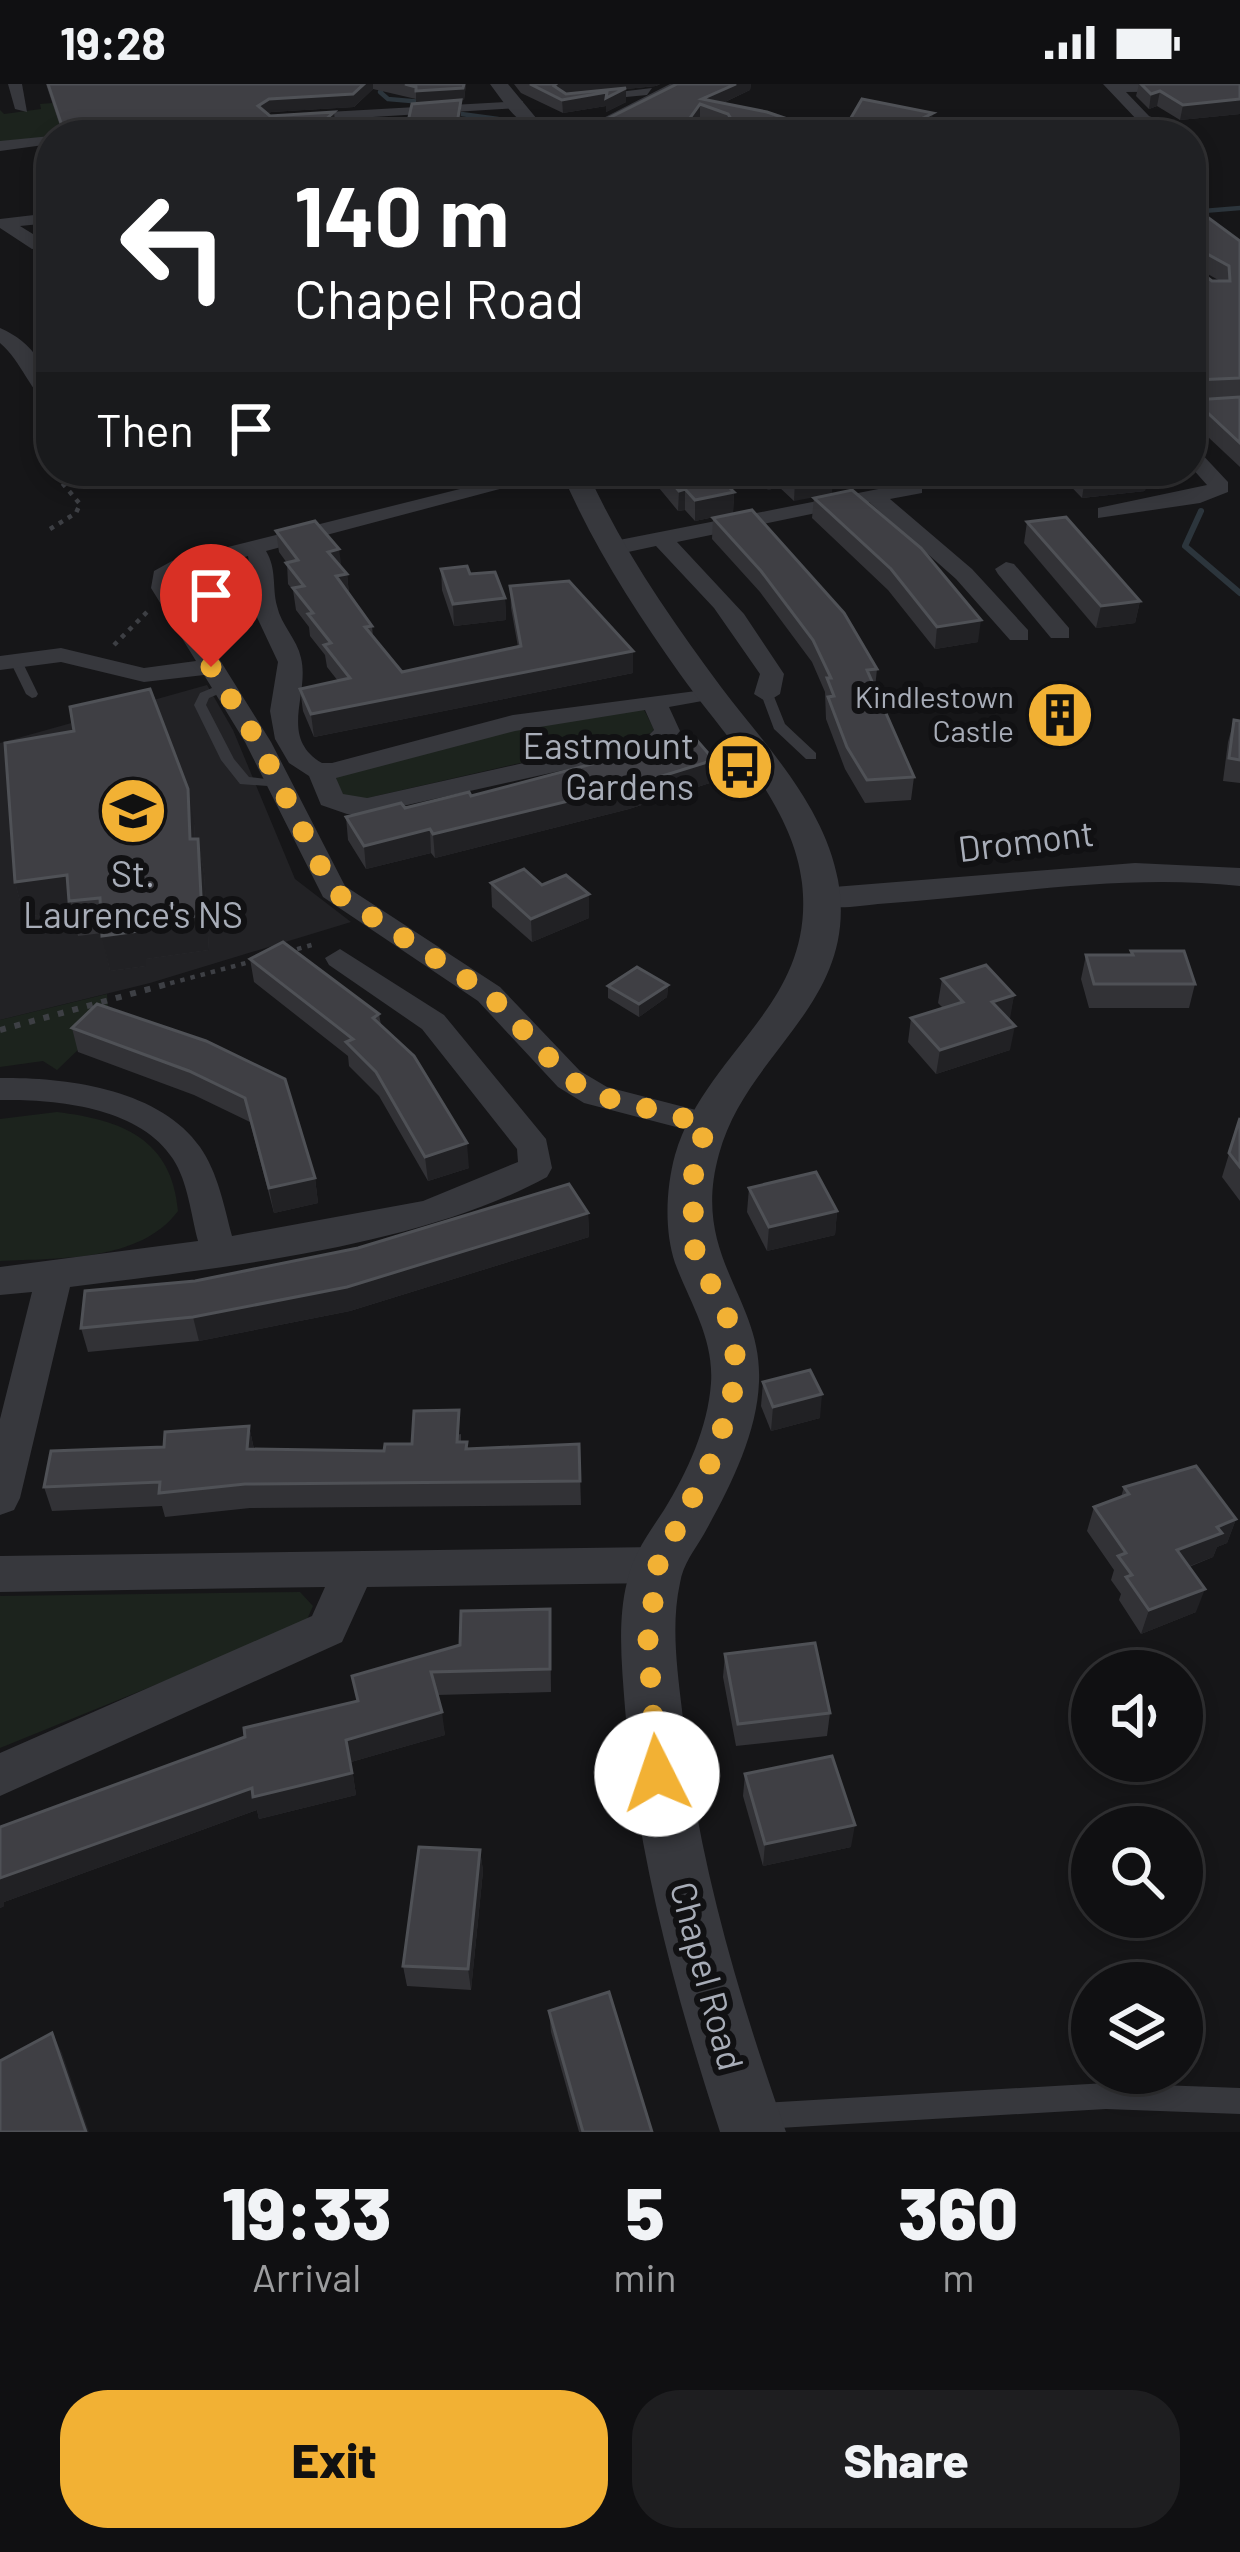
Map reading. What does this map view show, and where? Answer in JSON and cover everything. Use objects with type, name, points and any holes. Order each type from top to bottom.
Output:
[{"type":"street","points":[[15,84],[22,109]]},
{"type":"street","points":[[499,84],[534,120]]},
{"type":"street","points":[[605,120],[644,98],[684,84]]},
{"type":"street","points":[[1111,86],[1240,87]]},
{"type":"street","points":[[1111,86],[1146,120]]},
{"type":"street","points":[[566,99],[644,98]]},
{"type":"street","points":[[271,120],[518,104]]},
{"type":"street","points":[[0,146],[36,142]]},
{"type":"street","points":[[36,220],[3,223],[36,244]]},
{"type":"street","points":[[0,334],[27,355],[36,372]]},
{"type":"street","points":[[1106,514],[1200,497],[1220,487],[1206,471]]},
{"type":"street","points":[[531,486],[180,566],[162,576],[163,588],[258,742],[333,891],[489,994],[569,1079],[596,1095],[706,1124],[723,1094],[782,1027],[800,996],[820,937],[821,897],[809,843],[796,818],[576,486]]},
{"type":"street","points":[[614,548],[914,488]]},
{"type":"street","points":[[873,495],[981,592],[1019,635]]},
{"type":"street","points":[[662,540],[713,589],[754,642],[772,674],[767,694]]},
{"type":"street","points":[[259,556],[267,615],[290,658],[283,717],[302,766],[320,773],[496,727],[710,693]]},
{"type":"street","points":[[981,592],[1013,578],[1060,633]]},
{"type":"street","points":[[228,587],[264,583]]},
{"type":"street","points":[[7,661],[82,657],[144,676],[217,677]]},
{"type":"street","points":[[320,773],[331,799],[347,806],[433,793],[658,741],[667,730],[654,700]]},
{"type":"street","name":"Dromont","points":[[821,897],[928,893],[1124,868],[1193,869],[1240,877]]},
{"type":"street","points":[[0,1281],[307,1240],[512,1183],[535,1168],[534,1147],[433,1022],[331,950]]},
{"type":"street","points":[[0,1088],[40,1086],[106,1103],[161,1126],[188,1154],[219,1251]]},
{"type":"street","name":"Chapel Road","points":[[706,1124],[692,1181],[695,1252],[728,1319],[735,1383],[716,1452],[658,1565],[648,1640],[657,1774],[708,1996],[750,2124]]},
{"type":"street","points":[[0,1498],[54,1277]]},
{"type":"street","points":[[0,1574],[352,1573],[658,1565]]},
{"type":"street","points":[[0,1775],[327,1629],[352,1573]]},
{"type":"lane","points":[[7,661],[32,694]]},
{"type":"lane","points":[[767,694],[779,726],[812,756]]},
{"type":"lane","points":[[750,2124],[1106,2096],[1240,2101]]},
{"type":"path","points":[[50,529],[76,513],[80,504],[65,486]]},
{"type":"path","points":[[103,656],[146,613],[173,606]]},
{"type":"path","points":[[0,1030],[331,950]]},
{"type":"shaded area","points":[[63,102],[72,120],[36,120],[36,139],[0,143],[0,110],[4,114],[41,109],[40,104]]},
{"type":"shaded area","name":"St. Laurence's NS","points":[[207,685],[233,730],[295,879],[351,922],[150,983],[0,1020],[0,743]]},
{"type":"shaded area","points":[[643,708],[654,729],[651,733],[363,799],[346,799],[337,792],[336,775],[503,729]]},
{"type":"shaded area","points":[[107,994],[109,1020],[57,1070],[43,1061],[0,1067],[0,1020]]},
{"type":"shaded area","points":[[57,1112],[102,1121],[140,1138],[166,1166],[178,1211],[162,1228],[121,1248],[72,1257],[0,1261],[0,1119]]},
{"type":"shaded area","points":[[300,1592],[313,1606],[305,1624],[0,1748],[0,1596]]},
{"type":"building","points":[[48,84],[364,84],[353,94],[269,99],[258,106],[270,116],[334,112],[325,120],[60,120]]},
{"type":"building","points":[[405,84],[464,84],[463,88],[416,91]]},
{"type":"building","points":[[530,84],[556,84],[566,94],[626,88],[606,98],[607,92],[562,100]]},
{"type":"building","points":[[677,84],[736,84],[702,99],[790,120],[732,120],[728,114],[700,104],[690,118],[701,120],[605,120]]},
{"type":"building","points":[[1141,84],[1240,84],[1240,99],[1183,105],[1160,91],[1151,94]]},
{"type":"building","points":[[862,99],[933,113],[919,120],[850,120]]},
{"type":"building","points":[[461,100],[458,120],[408,120],[412,104]]},
{"type":"building","points":[[1206,216],[1240,241],[1240,378],[1206,380],[1206,276],[1230,281],[1229,266],[1206,253]]},
{"type":"building","points":[[1240,397],[1240,443],[1206,411],[1206,399]]},
{"type":"building","points":[[675,486],[728,486],[734,492],[695,500],[685,489],[679,491]]},
{"type":"building","points":[[852,490],[921,548],[981,620],[937,627],[891,569],[814,498]]},
{"type":"building","points":[[752,510],[844,613],[877,669],[867,670],[914,777],[867,780],[847,747],[828,697],[834,696],[827,678],[831,678],[813,640],[713,518]]},
{"type":"building","points":[[1066,517],[1140,601],[1101,606],[1027,522]]},
{"type":"building","points":[[315,521],[339,549],[328,552],[347,574],[336,576],[372,626],[365,627],[402,672],[521,646],[510,586],[569,581],[633,651],[311,714],[300,689],[350,678],[324,645],[331,643],[293,588],[304,586],[286,563],[298,560],[276,531]]},
{"type":"building","points":[[467,566],[470,574],[495,572],[505,598],[453,604],[441,569]]},
{"type":"building","points":[[150,689],[188,789],[190,839],[198,839],[202,915],[102,936],[100,898],[69,901],[67,875],[15,882],[5,743],[74,731],[70,707]]},
{"type":"building","points":[[1234,720],[1240,721],[1240,760],[1229,758]]},
{"type":"building","points":[[694,737],[714,760],[630,786],[433,834],[430,829],[364,846],[346,817],[401,803],[405,808],[469,792],[471,796]]},
{"type":"building","points":[[524,869],[542,885],[566,875],[589,894],[531,919],[491,883]]},
{"type":"building","points":[[283,942],[379,1014],[373,1018],[414,1056],[467,1143],[425,1157],[376,1072],[346,1042],[353,1039],[250,959]]},
{"type":"building","points":[[1131,951],[1184,951],[1195,984],[1094,984],[1086,955],[1133,955]]},
{"type":"building","points":[[986,965],[1014,995],[992,1002],[1015,1026],[940,1050],[911,1018],[963,1002],[942,979]]},
{"type":"building","points":[[637,967],[668,985],[639,1004],[608,986]]},
{"type":"building","points":[[97,1004],[206,1041],[285,1079],[315,1178],[269,1188],[245,1098],[189,1071],[72,1028]]},
{"type":"building","points":[[1240,1118],[1240,1167],[1229,1153]]},
{"type":"building","points":[[816,1172],[837,1211],[769,1227],[749,1188]]},
{"type":"building","points":[[569,1184],[588,1213],[347,1287],[193,1317],[81,1328],[85,1291],[195,1281],[358,1248]]},
{"type":"building","points":[[810,1370],[822,1394],[773,1407],[763,1382]]},
{"type":"building","points":[[459,1410],[457,1442],[467,1442],[466,1449],[579,1444],[580,1481],[245,1484],[159,1493],[160,1482],[44,1487],[51,1451],[164,1447],[165,1432],[249,1426],[247,1449],[384,1451],[385,1444],[412,1444],[414,1411]]},
{"type":"building","points":[[1196,1466],[1236,1519],[1217,1527],[1222,1533],[1177,1550],[1205,1589],[1149,1610],[1126,1577],[1132,1575],[1118,1556],[1126,1553],[1094,1507],[1129,1494],[1124,1487]]},
{"type":"building","points":[[550,1609],[550,1669],[431,1672],[442,1712],[346,1740],[352,1773],[253,1797],[252,1788],[0,1878],[0,1827],[245,1737],[244,1728],[358,1701],[352,1676],[460,1645],[461,1611]]},
{"type":"building","points":[[815,1643],[830,1713],[738,1724],[725,1654]]},
{"type":"building","points":[[832,1756],[855,1825],[765,1844],[745,1774]]},
{"type":"building","points":[[419,1847],[480,1850],[468,1969],[403,1966]]},
{"type":"building","points":[[609,1992],[652,2132],[583,2132],[549,2011]]},
{"type":"building","points":[[52,2033],[86,2132],[0,2132],[0,2061]]},
{"type":"waterway","points":[[385,84],[380,92],[388,99],[434,103]]},
{"type":"waterway","points":[[454,113],[499,120]]},
{"type":"waterway","points":[[1206,211],[1240,208]]},
{"type":"waterway","points":[[1201,511],[1185,546],[1240,593]]},
{"type":"place","name":"Kindlestown Castle","points":[[1060,715]]},
{"type":"place","name":"Eastmount Gardens","points":[[740,767]]},
{"type":"place","name":"St. Laurence's NS","points":[[133,811]]},
{"type":"route","points":[[211,667],[258,742],[333,891],[489,994],[569,1079],[596,1095],[706,1124],[692,1181],[695,1252],[728,1319],[735,1383],[716,1452],[658,1565],[648,1640],[657,1774]]}]
